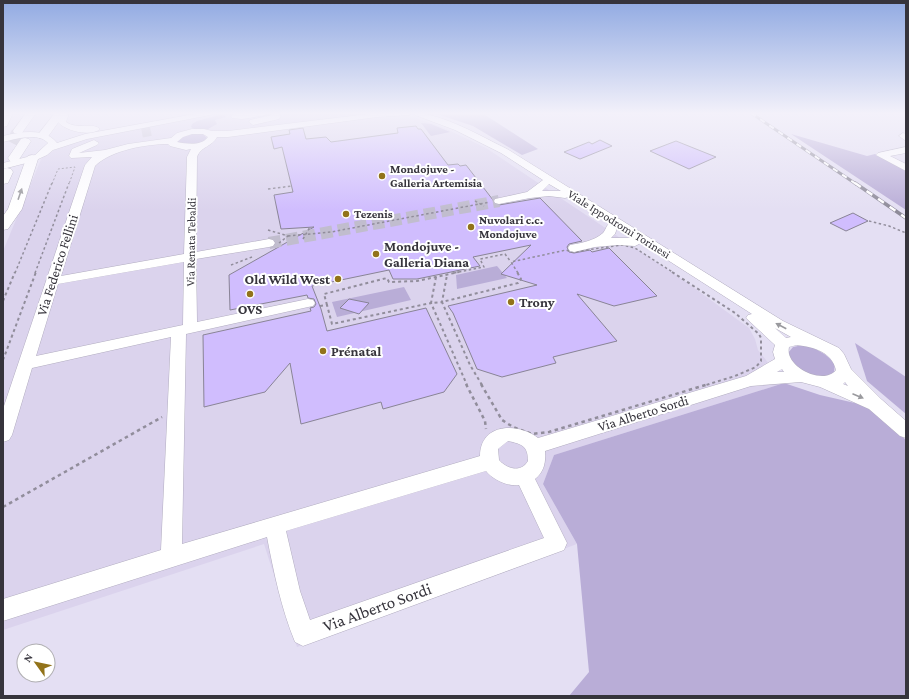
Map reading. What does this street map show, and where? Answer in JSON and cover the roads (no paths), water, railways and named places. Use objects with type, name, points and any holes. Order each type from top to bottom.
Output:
[{"type":"main road","points":[[8,146],[8,159]]},
{"type":"main road","points":[[8,159],[16,146]]},
{"type":"main road","points":[[3,226],[14,209],[32,159]]},
{"type":"street","points":[[4,173],[50,148],[58,146]]},
{"type":"street","points":[[86,146],[75,151],[74,156],[82,156],[108,146]]},
{"type":"street","name":"Via Federico Fellini","points":[[3,435],[90,165],[110,146]]},
{"type":"street","name":"Via Federico Fellini","points":[[118,146],[126,148],[139,146]]},
{"type":"street","points":[[180,146],[189,151],[200,146]]},
{"type":"street","name":"Viale Ippodromi Torinesi","points":[[484,146],[565,195],[761,324],[783,344]]},
{"type":"street","name":"Viale Ippodromi Torinesi","points":[[493,146],[778,324],[826,347],[840,359],[844,365],[844,371]]},
{"type":"street","points":[[906,150],[881,155],[906,168]]},
{"type":"street","name":"Via Renata Tebaldi","points":[[172,558],[190,256],[189,151]]},
{"type":"street","points":[[530,195],[545,183]]},
{"type":"street","points":[[496,201],[549,193],[565,195]]},
{"type":"street","points":[[595,243],[609,234],[612,226]]},
{"type":"street","points":[[574,248],[595,243],[618,241],[635,242]]},
{"type":"street","points":[[53,280],[269,243]]},
{"type":"street","points":[[25,364],[185,329],[314,305]]},
{"type":"street","points":[[816,343],[797,340],[783,344],[780,348],[780,354],[783,361],[789,368],[802,376],[822,381],[875,404]]},
{"type":"street","name":"Via Alberto Sordi","points":[[751,380],[783,361]]},
{"type":"street","points":[[822,381],[837,380],[844,371],[875,404],[906,431]]},
{"type":"street","name":"Via Alberto Sordi","points":[[535,447],[751,380],[802,376]]},
{"type":"street","points":[[516,434],[530,441],[535,447],[538,454],[536,467],[524,475],[516,477],[507,476],[494,467],[488,454],[494,441],[504,436],[516,434]]},
{"type":"street","points":[[3,610],[490,461]]},
{"type":"street","name":"Via Alberto Sordi","points":[[275,526],[289,591],[303,634],[557,543],[524,475]]},
{"type":"tunnel","points":[[269,243],[499,201]]},
{"type":"railway","points":[[799,146],[856,184]]},
{"type":"railway","points":[[855,183],[906,218]]},
{"type":"place","name":"Mondojuve - Galleria Artemisia","points":[[382,176]]},
{"type":"place","name":"Tezenis","points":[[346,214]]},
{"type":"place","name":"Nuvolari c.c. Mondojuve","points":[[471,227]]},
{"type":"place","name":"Mondojuve - Galleria Diana","points":[[376,254]]},
{"type":"place","name":"Old Wild West","points":[[338,279]]},
{"type":"place","name":"OVS","points":[[250,294]]},
{"type":"place","name":"Trony","points":[[511,302]]},
{"type":"place","name":"Prénatal","points":[[323,351]]}]
